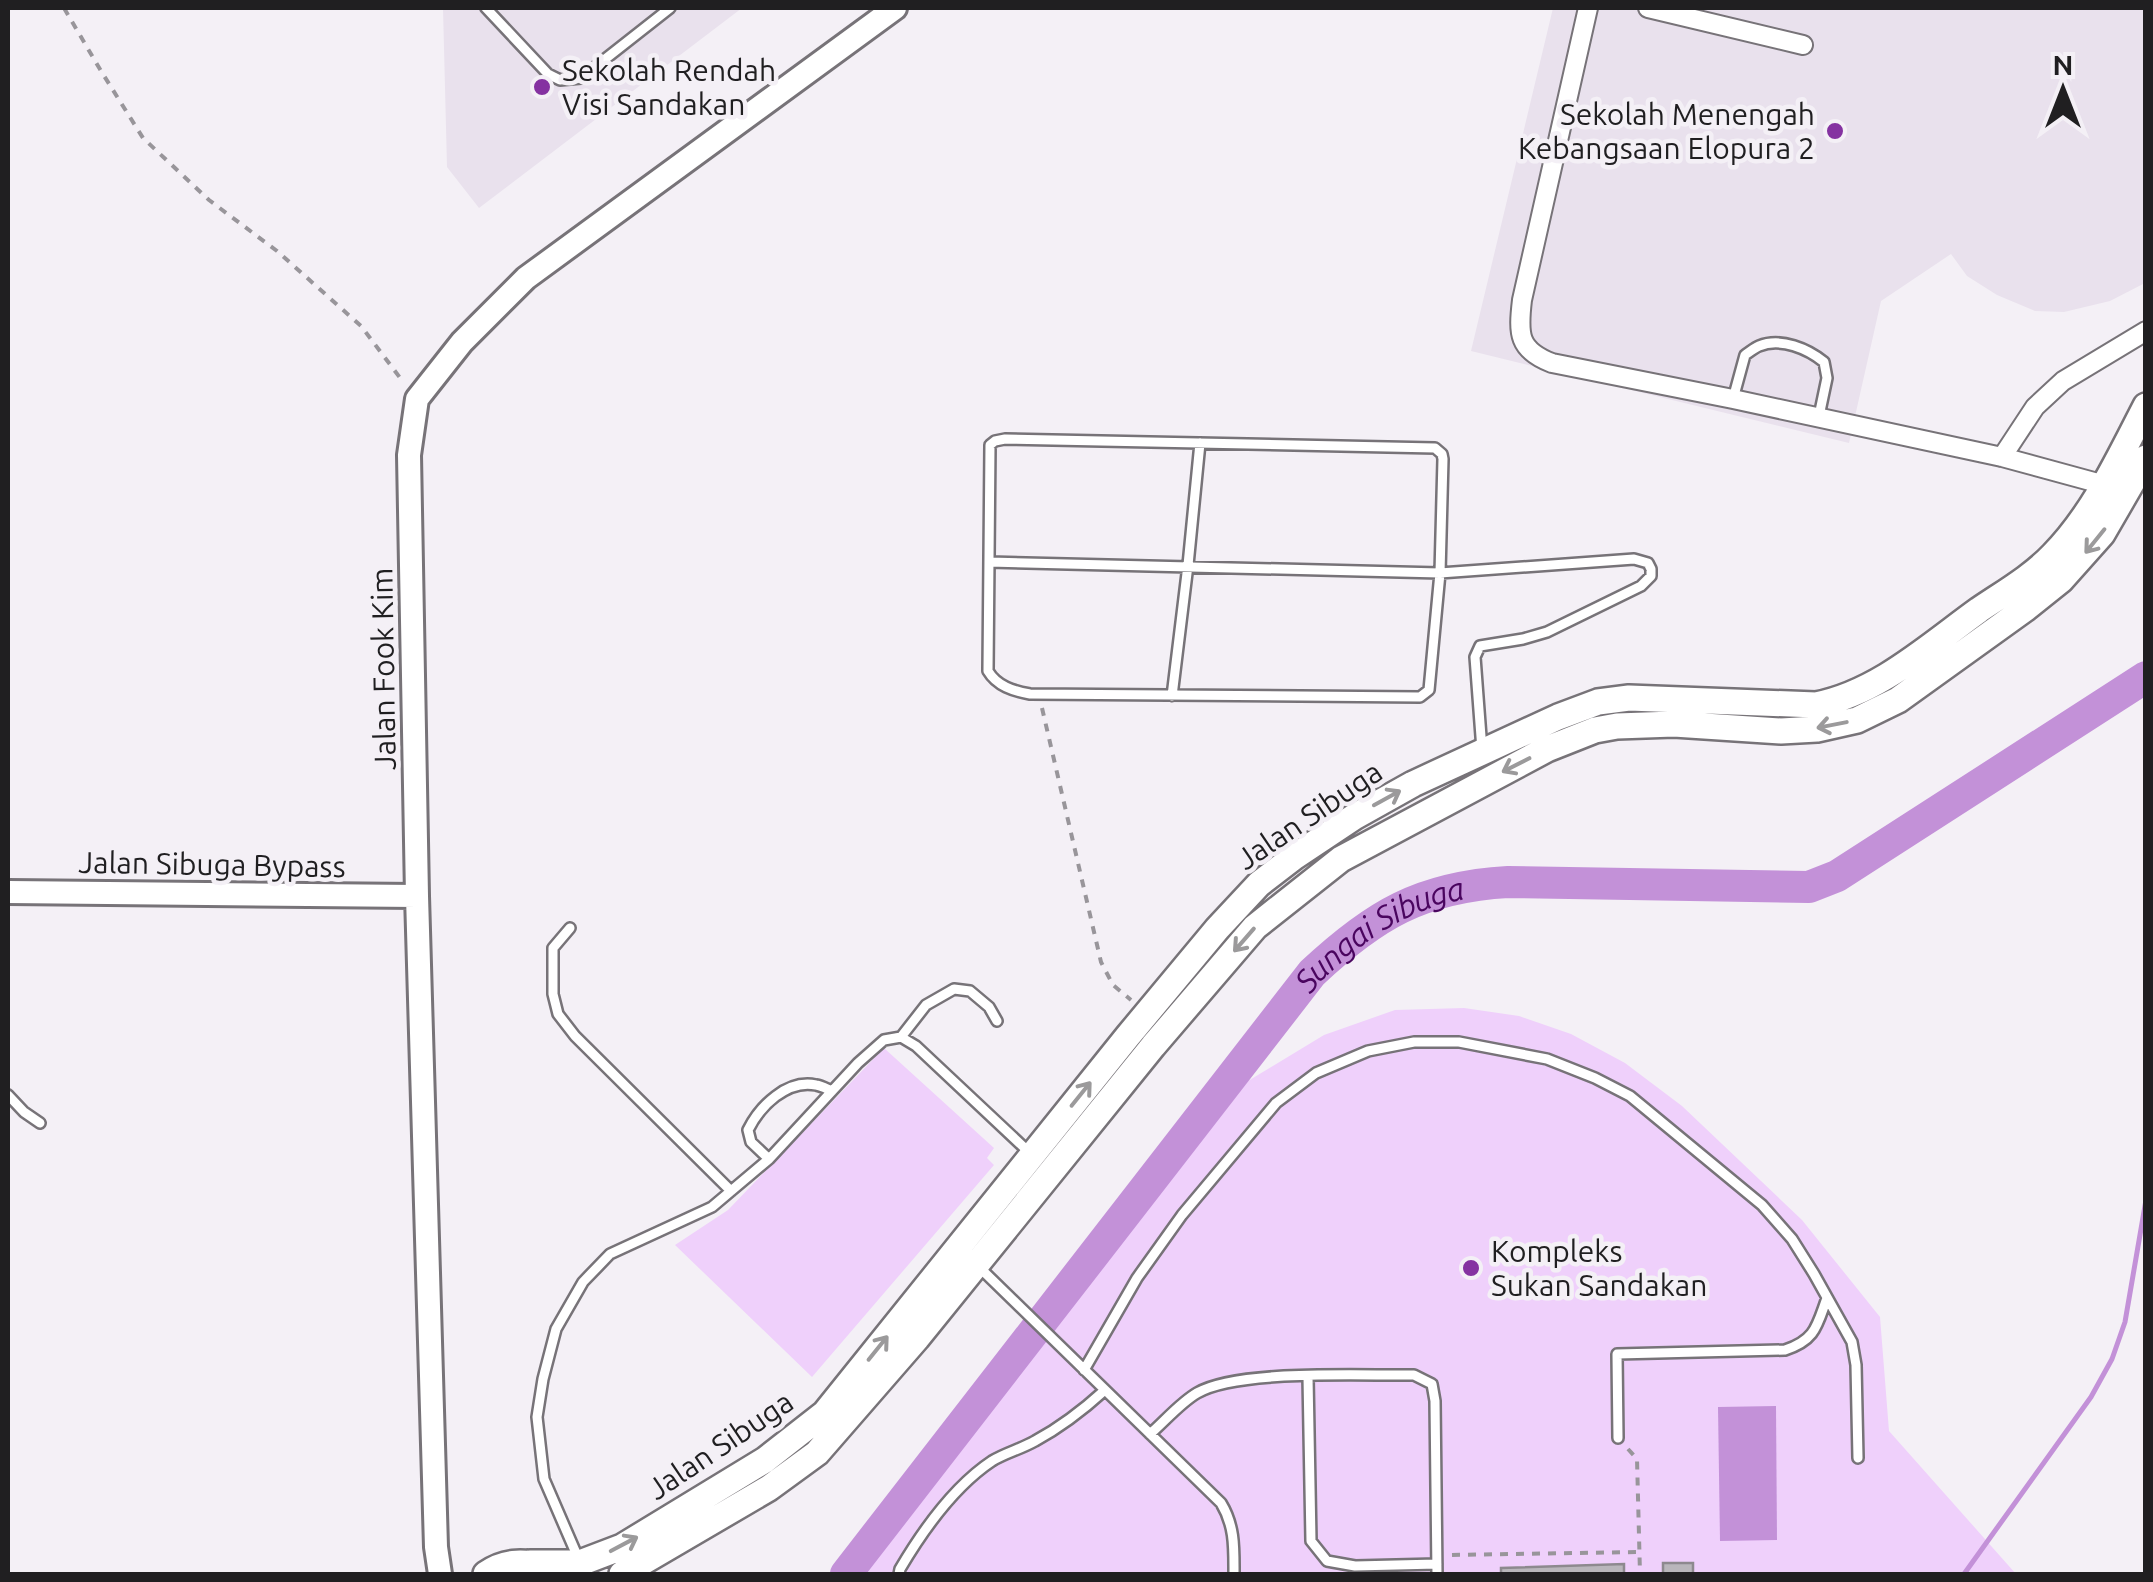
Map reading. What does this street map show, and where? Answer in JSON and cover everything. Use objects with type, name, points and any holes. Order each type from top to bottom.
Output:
[{"type":"main road","name":"Jalan Sibuga","points":[[486,1574],[510,1563],[580,1562],[622,1546],[765,1460],[825,1413],[1146,1013],[1216,929],[1271,875],[1354,817],[1414,784],[1578,708],[1629,698],[1795,706],[1838,701],[1876,684],[2053,555],[2106,485],[2146,406]]},
{"type":"main road","name":"Jalan Sibuga","points":[[622,1574],[769,1488],[818,1452],[917,1338],[1153,1046],[1255,927],[1341,859],[1546,749],[1594,730],[1674,724],[1799,730],[1839,725],[1878,711],[2061,580],[2102,534],[2146,458]]},
{"type":"main road","points":[[530,1562],[555,1574]]},
{"type":"street","points":[[416,398],[462,342],[526,278],[895,8]]},
{"type":"street","points":[[1588,8],[1522,300],[1520,318],[1525,345],[1534,356],[1552,363],[2002,457],[2106,485]]},
{"type":"street","points":[[1648,8],[1803,44]]},
{"type":"street","points":[[2002,457],[2036,407],[2062,381],[2146,331]]},
{"type":"street","name":"Jalan Fook Kim","points":[[416,398],[409,455],[416,896],[438,1567]]},
{"type":"street","name":"Jalan Sibuga Bypass","points":[[8,892],[416,896]]},
{"type":"street","points":[[438,1567],[456,1574]]},
{"type":"lane","points":[[486,8],[548,74],[560,80],[581,78],[670,8]]},
{"type":"lane","points":[[1733,398],[1745,356],[1760,345],[1808,350],[1824,362],[1827,378],[1818,417]]},
{"type":"lane","points":[[995,441],[1435,448],[1443,458],[1440,572],[1429,690],[1420,697],[1016,692],[992,679],[988,671],[989,562],[990,445],[995,441]]},
{"type":"lane","points":[[1172,696],[1200,442]]},
{"type":"lane","points":[[989,562],[1440,572],[1642,560],[1651,568],[1651,576],[1641,586],[1546,632],[1480,646],[1475,657],[1482,753]]},
{"type":"lane","points":[[570,928],[553,948],[553,994],[558,1014],[575,1036],[731,1191]]},
{"type":"lane","points":[[901,1038],[926,1005],[954,988],[970,991],[989,1007],[997,1021]]},
{"type":"lane","points":[[580,1562],[544,1480],[537,1417],[556,1329],[583,1282],[610,1254],[712,1207],[769,1159],[884,1040],[901,1038],[916,1046],[1032,1155]]},
{"type":"lane","points":[[1084,1370],[1137,1278],[1171,1230],[1276,1102],[1316,1073],[1368,1051],[1414,1042],[1459,1042],[1547,1060],[1630,1096],[1762,1205],[1792,1240],[1852,1342],[1858,1458]]},
{"type":"lane","points":[[769,1159],[751,1142],[748,1130],[756,1114],[782,1092],[798,1085],[815,1084],[832,1091]]},
{"type":"lane","points":[[8,1095],[40,1123]]},
{"type":"lane","points":[[976,1265],[1221,1503],[1233,1533],[1234,1574]]},
{"type":"lane","points":[[1618,1438],[1617,1354],[1786,1350],[1802,1344],[1814,1332],[1827,1298]]},
{"type":"lane","points":[[1150,1434],[1195,1394],[1216,1384],[1308,1376],[1414,1375],[1432,1384],[1435,1401],[1437,1565],[1356,1566],[1327,1561],[1312,1541],[1308,1376]]},
{"type":"lane","points":[[900,1574],[916,1542],[948,1500],[992,1461],[1076,1416],[1105,1390]]},
{"type":"path","points":[[64,8],[143,138],[208,200],[277,250],[361,326],[416,398]]},
{"type":"path","points":[[1039,694],[1101,962],[1113,985],[1146,1013]]},
{"type":"path","points":[[1638,1459],[1640,1574]]},
{"type":"path","points":[[1437,1565],[1639,1552]]},
{"type":"shaded area","name":"Sekolah Rendah Visi Sandakan","points":[[443,8],[742,8],[479,208],[447,167]]},
{"type":"shaded area","name":"Sekolah Menengah Kebangsaan Elopura 2","points":[[1553,8],[2145,8],[2145,283],[2110,301],[2064,312],[2035,311],[1997,295],[1967,276],[1951,254],[1881,301],[1849,443],[1471,351]]},
{"type":"shaded area","name":"Kompleks Sukan Sandakan","points":[[1464,1008],[1519,1016],[1571,1034],[1625,1063],[1682,1106],[1802,1220],[1880,1317],[1889,1431],[2016,1574],[864,1574],[1248,1081],[1324,1035],[1395,1010]]},
{"type":"shaded area","points":[[884,1048],[994,1148],[987,1158],[994,1165],[812,1377],[675,1245],[728,1210]]},
{"type":"shaded area","points":[[1776,1406],[1777,1540],[1720,1541],[1718,1407]]},
{"type":"building","points":[[1663,1563],[1693,1563],[1693,1574],[1663,1574]]},
{"type":"building","points":[[1624,1564],[1624,1574],[1501,1574],[1501,1568]]},
{"type":"waterway","name":"Sungai Sibuga","points":[[846,1574],[1312,973],[1378,920],[1449,890],[1508,882],[1809,887],[1837,876],[2146,677]]},
{"type":"waterway","points":[[1964,1574],[2091,1397],[2112,1359],[2125,1322],[2146,1200]]},
{"type":"place","name":"Sekolah Rendah Visi Sandakan","points":[[542,87]]},
{"type":"place","name":"Sekolah Menengah Kebangsaan Elopura 2","points":[[1835,131]]},
{"type":"place","name":"Kompleks Sukan Sandakan","points":[[1471,1268]]}]
